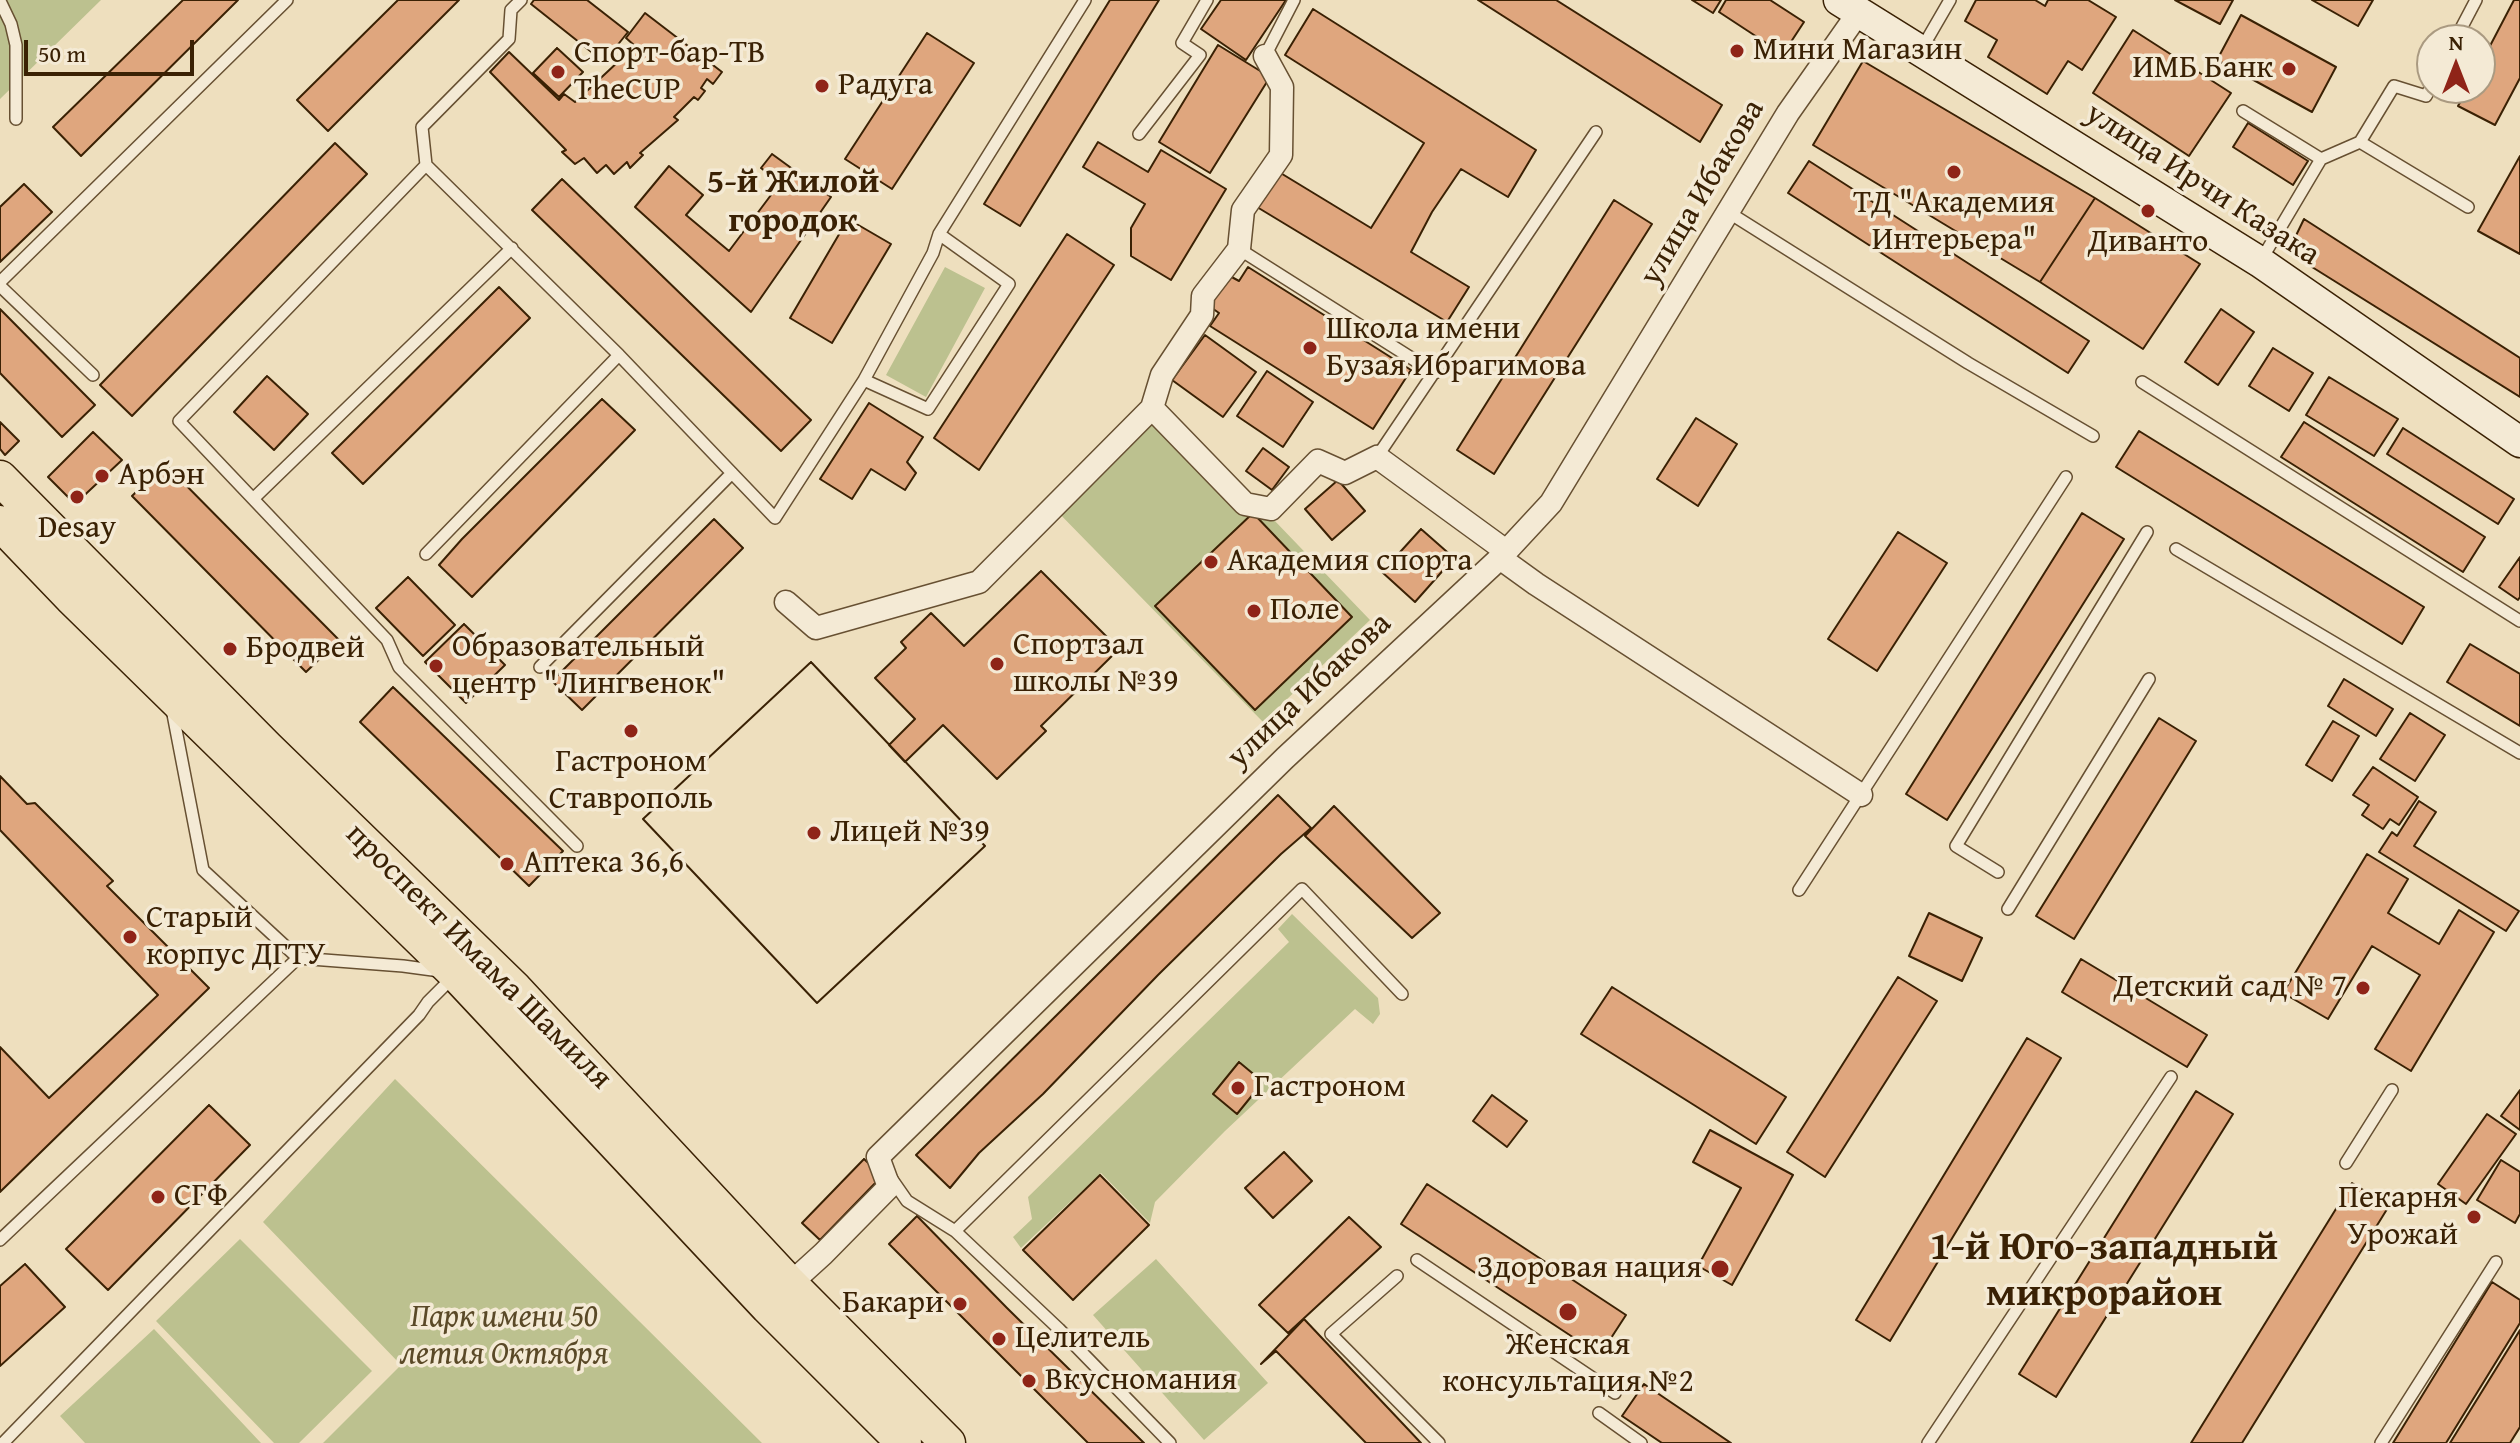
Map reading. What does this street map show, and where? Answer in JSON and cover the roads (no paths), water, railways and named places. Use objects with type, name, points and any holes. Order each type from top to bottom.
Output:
[{"type":"main road","name":"улица Ирчи Казака","points":[[1849,6],[2260,262],[2520,442]]},
{"type":"main road","name":"проспект Имама Шамиля","points":[[0,478],[266,747],[779,1295],[904,1443]]},
{"type":"main road","name":"проспект Имама Шамиля","points":[[0,523],[169,692],[466,962]]},
{"type":"main road","name":"проспект Имама Шамиля","points":[[779,1295],[948,1443]]},
{"type":"street","name":"улица Ибакова","points":[[878,1157],[1285,758],[1503,554],[1551,503],[1788,113],[1849,6]]},
{"type":"street","points":[[786,602],[816,628],[979,582],[1152,408],[1162,375],[1202,315],[1203,296],[1239,249],[1243,210],[1281,155],[1282,87],[1265,56]]},
{"type":"street","points":[[1152,408],[1245,504],[1271,509],[1318,461],[1345,473],[1377,457],[1503,554],[1861,795]]},
{"type":"street","points":[[779,1295],[889,1187],[878,1157]]},
{"type":"lane","points":[[93,375],[0,284],[287,0]]},
{"type":"lane","points":[[521,0],[511,10],[509,39],[422,127],[426,165],[619,355],[775,518],[864,380],[933,253],[939,234],[1085,0]]},
{"type":"lane","points":[[1139,134],[1200,55],[1182,43],[1207,0]]},
{"type":"lane","points":[[1265,56],[1294,0]]},
{"type":"lane","points":[[1920,50],[1950,0]]},
{"type":"lane","points":[[2463,24],[2476,0]]},
{"type":"lane","points":[[0,1],[11,24],[16,45],[16,119]]},
{"type":"lane","points":[[2260,262],[2321,159],[2360,142],[2394,86],[2416,93]]},
{"type":"lane","points":[[2243,111],[2321,159]]},
{"type":"lane","points":[[1377,457],[1596,132]]},
{"type":"lane","points":[[2360,142],[2468,207]]},
{"type":"lane","points":[[426,165],[179,421],[387,640],[399,667],[577,846]]},
{"type":"lane","points":[[1728,212],[1968,363],[2093,436]]},
{"type":"lane","points":[[864,380],[928,409],[1009,284],[939,234]]},
{"type":"lane","points":[[253,499],[512,248]]},
{"type":"lane","points":[[1239,249],[1435,373]]},
{"type":"lane","points":[[426,554],[619,355]]},
{"type":"lane","points":[[2142,382],[2520,621]]},
{"type":"lane","points":[[540,667],[732,473]]},
{"type":"lane","points":[[1799,890],[2066,477]]},
{"type":"lane","points":[[1998,872],[1956,846],[2147,532]]},
{"type":"lane","points":[[2176,549],[2520,753]]},
{"type":"lane","points":[[2008,909],[2149,679]]},
{"type":"lane","points":[[169,692],[203,870],[298,958],[403,966],[466,962]]},
{"type":"lane","points":[[955,1231],[1302,889],[1402,994]]},
{"type":"lane","points":[[0,1240],[298,958]]},
{"type":"lane","points":[[3,1443],[419,1015],[466,962]]},
{"type":"lane","points":[[1928,1443],[2171,1077]]},
{"type":"lane","points":[[2346,1163],[2392,1090]]},
{"type":"lane","points":[[878,1157],[907,1201],[955,1231],[1059,1329],[1170,1443]]},
{"type":"lane","points":[[1417,1260],[1615,1393]]},
{"type":"lane","points":[[2381,1443],[2496,1262]]},
{"type":"lane","points":[[1397,1276],[1331,1334],[1439,1443]]},
{"type":"lane","points":[[1599,1413],[1641,1443]]},
{"type":"place","name":"Мини Магазин","points":[[1737,51]]},
{"type":"place","name":"ИМБ Банк","points":[[2289,69]]},
{"type":"place","name":"Спорт-бар-ТВ TheCUP","points":[[558,72]]},
{"type":"place","name":"Радуга","points":[[822,86]]},
{"type":"place","name":"ТД \"Академия Интерьера\"","points":[[1954,172]]},
{"type":"place","name":"Диванто","points":[[2148,211]]},
{"type":"place","name":"Школа имени Бузая Ибрагимова","points":[[1310,348]]},
{"type":"place","name":"Арбэн","points":[[102,476]]},
{"type":"place","name":"Desay","points":[[77,497]]},
{"type":"place","name":"Академия спорта","points":[[1211,562]]},
{"type":"place","name":"Поле","points":[[1254,611]]},
{"type":"place","name":"Бродвей","points":[[230,649]]},
{"type":"place","name":"Спортзал школы №39","points":[[997,664]]},
{"type":"place","name":"Образовательный центр \"Лингвенок\"","points":[[436,666]]},
{"type":"place","name":"Гастроном Ставрополь","points":[[631,731]]},
{"type":"place","name":"Лицей №39","points":[[814,833]]},
{"type":"place","name":"Аптека 36,6","points":[[507,864]]},
{"type":"place","name":"Старый корпус ДГТУ","points":[[130,937]]},
{"type":"place","name":"Детский сад № 7","points":[[2363,988]]},
{"type":"place","name":"Гастроном","points":[[1238,1088]]},
{"type":"place","name":"СГФ","points":[[158,1197]]},
{"type":"place","name":"Пекарня Урожай","points":[[2474,1217]]},
{"type":"place","name":"Здоровая нация","points":[[1720,1269]]},
{"type":"place","name":"Бакари","points":[[960,1304]]},
{"type":"place","name":"Женская консультация №2","points":[[1568,1312]]},
{"type":"place","name":"Целитель","points":[[999,1339]]},
{"type":"place","name":"Вкусномания","points":[[1029,1381]]},
{"type":"district","name":"5-й Жилой городок","points":[[793,202]]},
{"type":"district","name":"1-й Юго-западный микрорайон","points":[[2104,1272]]},
{"type":"park label","name":"Парк имени 50 летия Октября","points":[[504,1336]]}]
